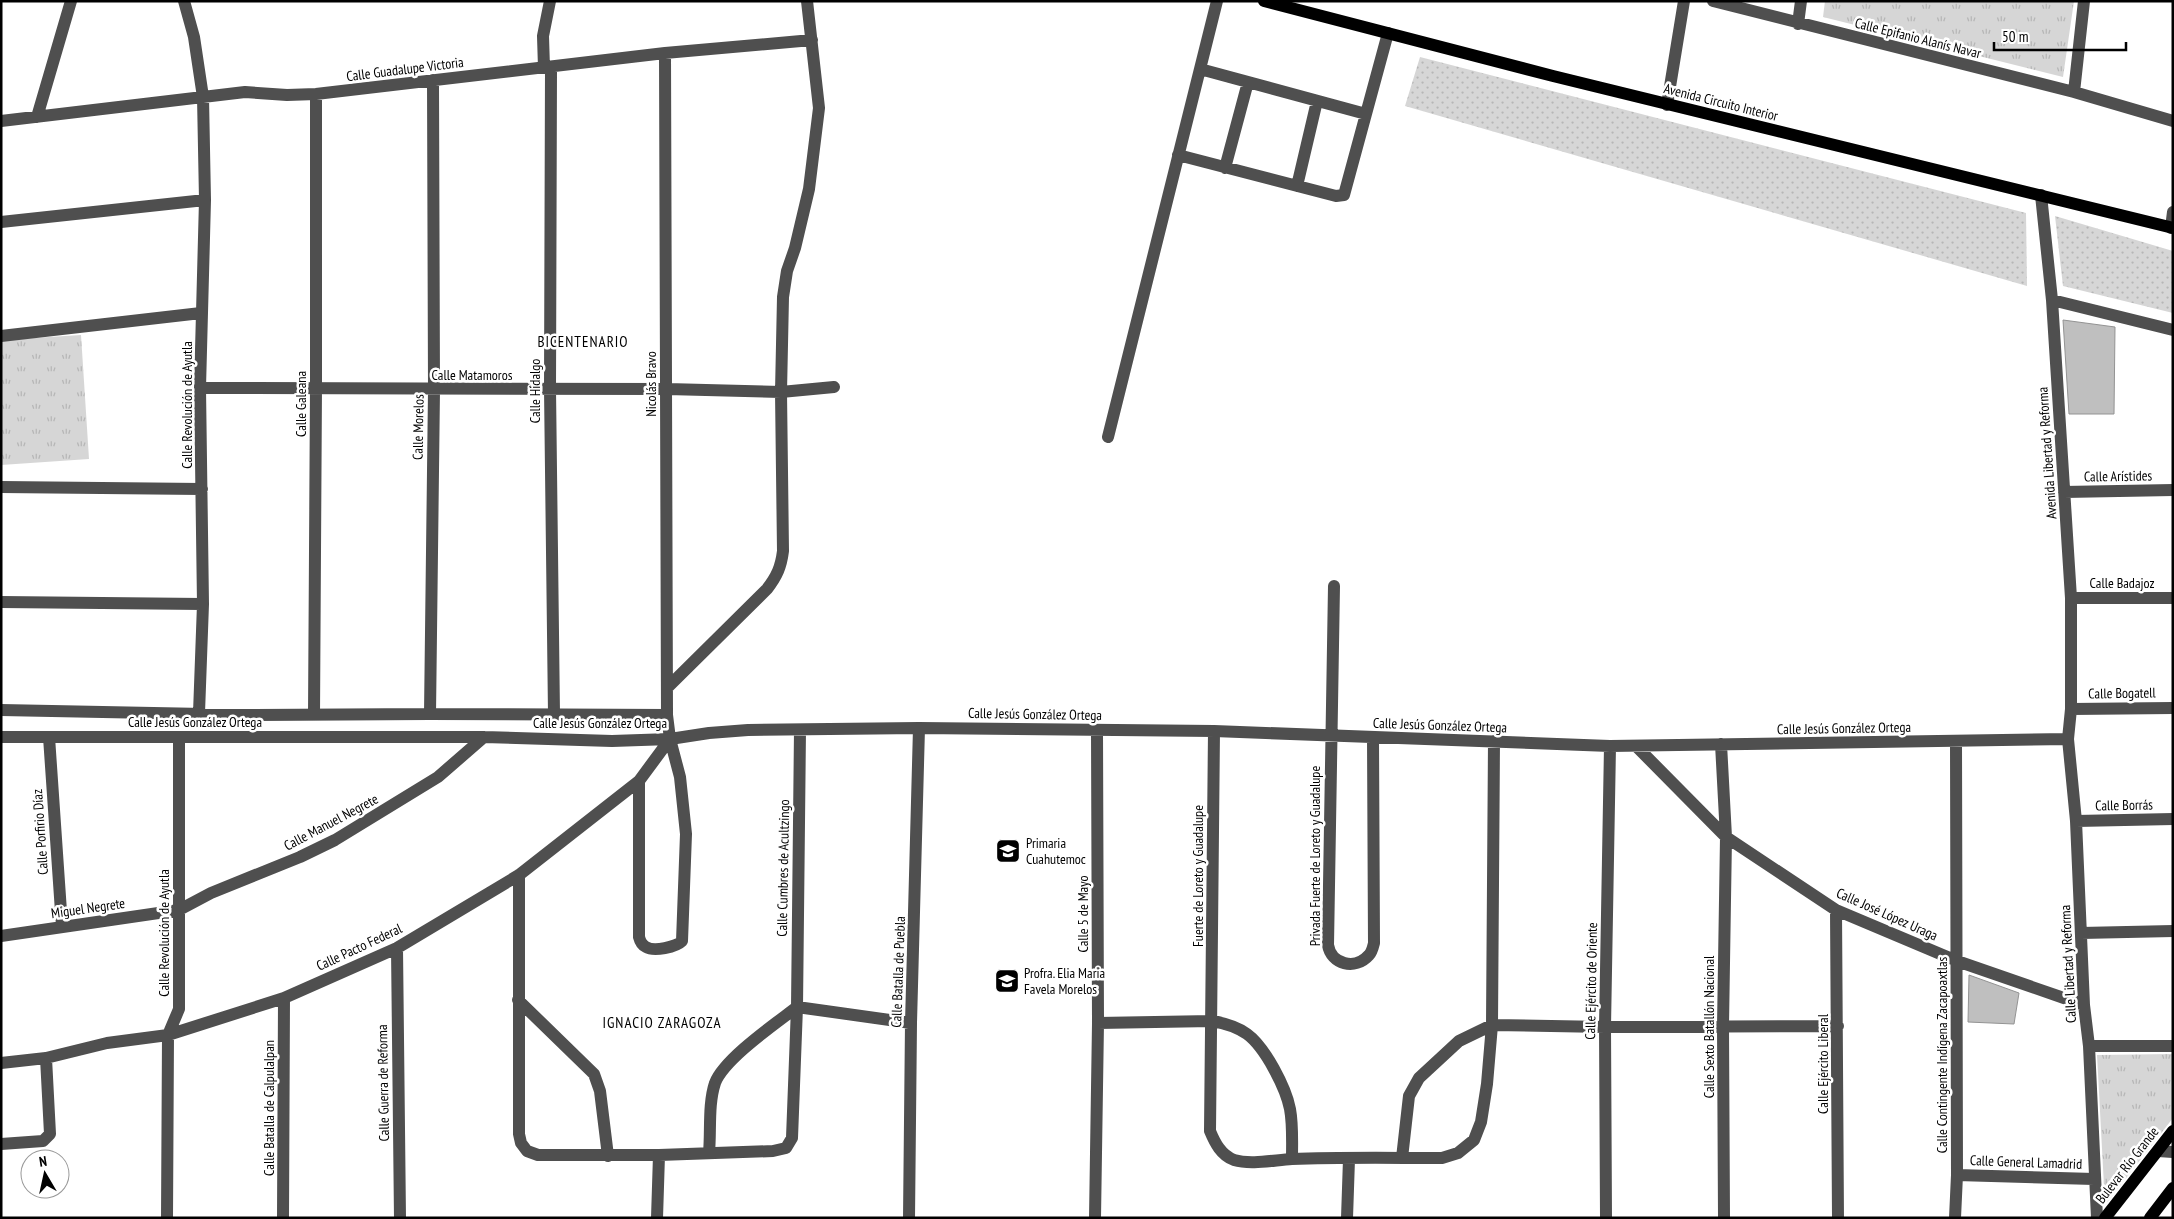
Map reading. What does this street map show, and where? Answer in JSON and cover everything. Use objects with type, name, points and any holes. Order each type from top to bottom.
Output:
[{"type":"main road","name":"Avenida Circuito Interior","points":[[1264,1],[1286,4],[1388,33],[1667,105],[2172,228]]},
{"type":"main road","name":"Bulevar Río Grande","points":[[2105,1218],[2173,1131]]},
{"type":"main road","points":[[2150,1218],[2173,1188]]},
{"type":"street","points":[[37,117],[71,1]]},
{"type":"street","name":"Calle Revolución de Ayutla","points":[[184,1],[194,37],[203,97],[205,200],[200,388],[203,604],[199,713]]},
{"type":"street","name":"Calle Hidalgo","points":[[550,1],[543,36],[547,68],[554,714]]},
{"type":"street","points":[[668,686],[767,588],[776,578],[781,566],[783,551],[781,392],[783,297],[787,271],[795,248],[809,189],[819,108],[807,1]]},
{"type":"street","points":[[1108,437],[1217,1]]},
{"type":"street","points":[[1667,105],[1684,1]]},
{"type":"street","name":"Calle Epifanio Alanís Navar","points":[[1712,1],[2074,92],[2173,121]]},
{"type":"street","points":[[1798,24],[1801,1]]},
{"type":"street","points":[[2074,92],[2084,1]]},
{"type":"street","points":[[1178,155],[1336,196],[1344,196],[1388,33]]},
{"type":"street","name":"Calle Guadalupe Victoria","points":[[1,121],[254,91],[287,95],[316,94],[665,53],[812,40]]},
{"type":"street","name":"Nicolás Bravo","points":[[639,781],[639,937],[645,947],[652,949],[677,945],[682,938],[686,826],[680,778],[670,739],[667,715],[665,53]]},
{"type":"street","points":[[1200,69],[1366,114]]},
{"type":"street","name":"Calle Morelos","points":[[430,714],[434,390],[433,80]]},
{"type":"street","points":[[1225,168],[1248,82]]},
{"type":"street","name":"Calle Galeana","points":[[314,715],[316,94]]},
{"type":"street","points":[[1296,186],[1317,101]]},
{"type":"street","name":"Avenida Libertad y Reforma","points":[[2041,195],[2052,300],[2064,492],[2070,598],[2071,709]]},
{"type":"street","points":[[1,222],[205,200]]},
{"type":"street","points":[[2172,228],[2173,212]]},
{"type":"street","points":[[2052,300],[2173,330]]},
{"type":"street","points":[[1,336],[201,313]]},
{"type":"street","name":"Calle Matamoros","points":[[200,388],[666,389],[781,392],[834,387]]},
{"type":"street","points":[[1,487],[202,489]]},
{"type":"street","name":"Calle Arístides","points":[[2064,492],[2173,490]]},
{"type":"street","name":"Privada Fuerte de Loreto y Guadalupe","points":[[1334,586],[1328,944],[1329,953],[1337,961],[1350,964],[1363,960],[1370,954],[1374,944],[1373,738]]},
{"type":"street","name":"Calle Badajoz","points":[[2070,598],[2173,598]]},
{"type":"street","points":[[1,602],[203,604]]},
{"type":"street","name":"Calle Bogatell","points":[[2071,709],[2173,708]]},
{"type":"street","name":"Calle Libertad y Reforma","points":[[2071,709],[2068,738],[2076,821],[2084,1005],[2089,1046],[2097,1218]]},
{"type":"street","name":"Calle Jesús González Ortega","points":[[1,710],[314,715],[667,715]]},
{"type":"street","name":"Calle Jesús González Ortega","points":[[1,737],[484,737],[612,741],[670,739],[739,731],[919,728],[1214,731],[1610,746],[2068,738]]},
{"type":"street","name":"Calle Batalla de Puebla","points":[[909,1218],[911,1023],[919,728]]},
{"type":"street","name":"Calle Cumbres de Acultzingo","points":[[519,875],[518,1134],[521,1143],[527,1151],[538,1155],[608,1156],[773,1151],[786,1148],[792,1138],[797,1007],[800,730]]},
{"type":"street","name":"Calle 5 de Mayo","points":[[1095,1218],[1098,1023],[1097,730]]},
{"type":"street","name":"Fuerte de Loreto y Guadalupe","points":[[1214,731],[1210,1131],[1224,1154],[1236,1160],[1442,1158],[1458,1153],[1474,1140],[1481,1122],[1487,1084],[1492,1025],[1494,741]]},
{"type":"street","name":"Calle Revolución de Ayutla","points":[[167,1218],[168,1035],[179,1009],[179,736]]},
{"type":"street","name":"Calle Porfirio Díaz","points":[[49,737],[62,926]]},
{"type":"street","name":"Calle Manuel Negrete","points":[[179,910],[210,893],[300,857],[335,840],[438,778],[484,737]]},
{"type":"street","name":"Calle Pacto Federal","points":[[1,1063],[46,1058],[107,1043],[168,1035],[284,998],[396,948],[519,875],[639,781],[670,739]]},
{"type":"street","name":"Calle Contingente Indígena Zacapoaxtlas","points":[[1955,1218],[1957,1175],[1956,741]]},
{"type":"street","name":"Calle Sexto Batallón Nacional","points":[[1721,744],[1726,837],[1723,1026],[1724,1218]]},
{"type":"street","name":"Calle Ejército de Oriente","points":[[1606,1218],[1606,1027],[1610,746]]},
{"type":"street","name":"Calle José López Uraga","points":[[1636,746],[1726,837],[1836,910],[1957,961],[2084,1005]]},
{"type":"street","name":"Calle Borrás","points":[[2076,821],[2173,819]]},
{"type":"street","name":"Miguel Negrete","points":[[1,936],[179,910]]},
{"type":"street","name":"Calle Ejército Liberal","points":[[1836,910],[1838,1218]]},
{"type":"street","points":[[2081,933],[2173,931]]},
{"type":"street","name":"Calle Guerra de Reforma","points":[[396,948],[400,1218]]},
{"type":"street","name":"Calle Batalla de Calpulalpan","points":[[283,1218],[284,998]]},
{"type":"street","points":[[518,1000],[594,1074],[600,1091],[608,1156]]},
{"type":"street","points":[[709,1153],[713,1096],[716,1082],[731,1060],[797,1007],[911,1023]]},
{"type":"street","points":[[1098,1023],[1212,1021],[1228,1024],[1248,1034],[1269,1060],[1282,1083],[1290,1109],[1292,1159]]},
{"type":"street","points":[[1402,1158],[1409,1096],[1419,1078],[1459,1041],[1492,1025],[1606,1027],[1838,1026]]},
{"type":"street","points":[[2089,1046],[2173,1046]]},
{"type":"street","points":[[1,1144],[43,1142],[50,1134],[46,1058]]},
{"type":"street","points":[[2158,1151],[2173,1152]]},
{"type":"street","points":[[657,1218],[659,1155]]},
{"type":"street","points":[[1347,1218],[1349,1159]]},
{"type":"street","name":"Calle General Lamadrid","points":[[1957,1175],[2094,1179]]},
{"type":"green space","points":[[1825,1],[2074,1],[2063,77],[1823,17]]},
{"type":"green space","points":[[1420,57],[2026,213],[2027,286],[1405,106]]},
{"type":"green space","points":[[2055,216],[2173,251],[2173,313],[2063,286]]},
{"type":"green space","points":[[81,335],[89,459],[1,465],[1,340]]},
{"type":"green space","points":[[2173,1054],[2173,1118],[2105,1205],[2097,1055]]},
{"type":"building","points":[[2063,320],[2115,327],[2114,414],[2069,414]]},
{"type":"building","points":[[1969,975],[2019,993],[2014,1024],[1968,1022]]},
{"type":"place","name":"Primaria Cuahutemoc","points":[[1008,851]]},
{"type":"place","name":"Profra. Elia Maria Favela Morelos","points":[[1007,981]]},
{"type":"district","name":"BICENTENARIO","points":[[583,341]]},
{"type":"district","name":"IGNACIO ZARAGOZA","points":[[662,1022]]}]
